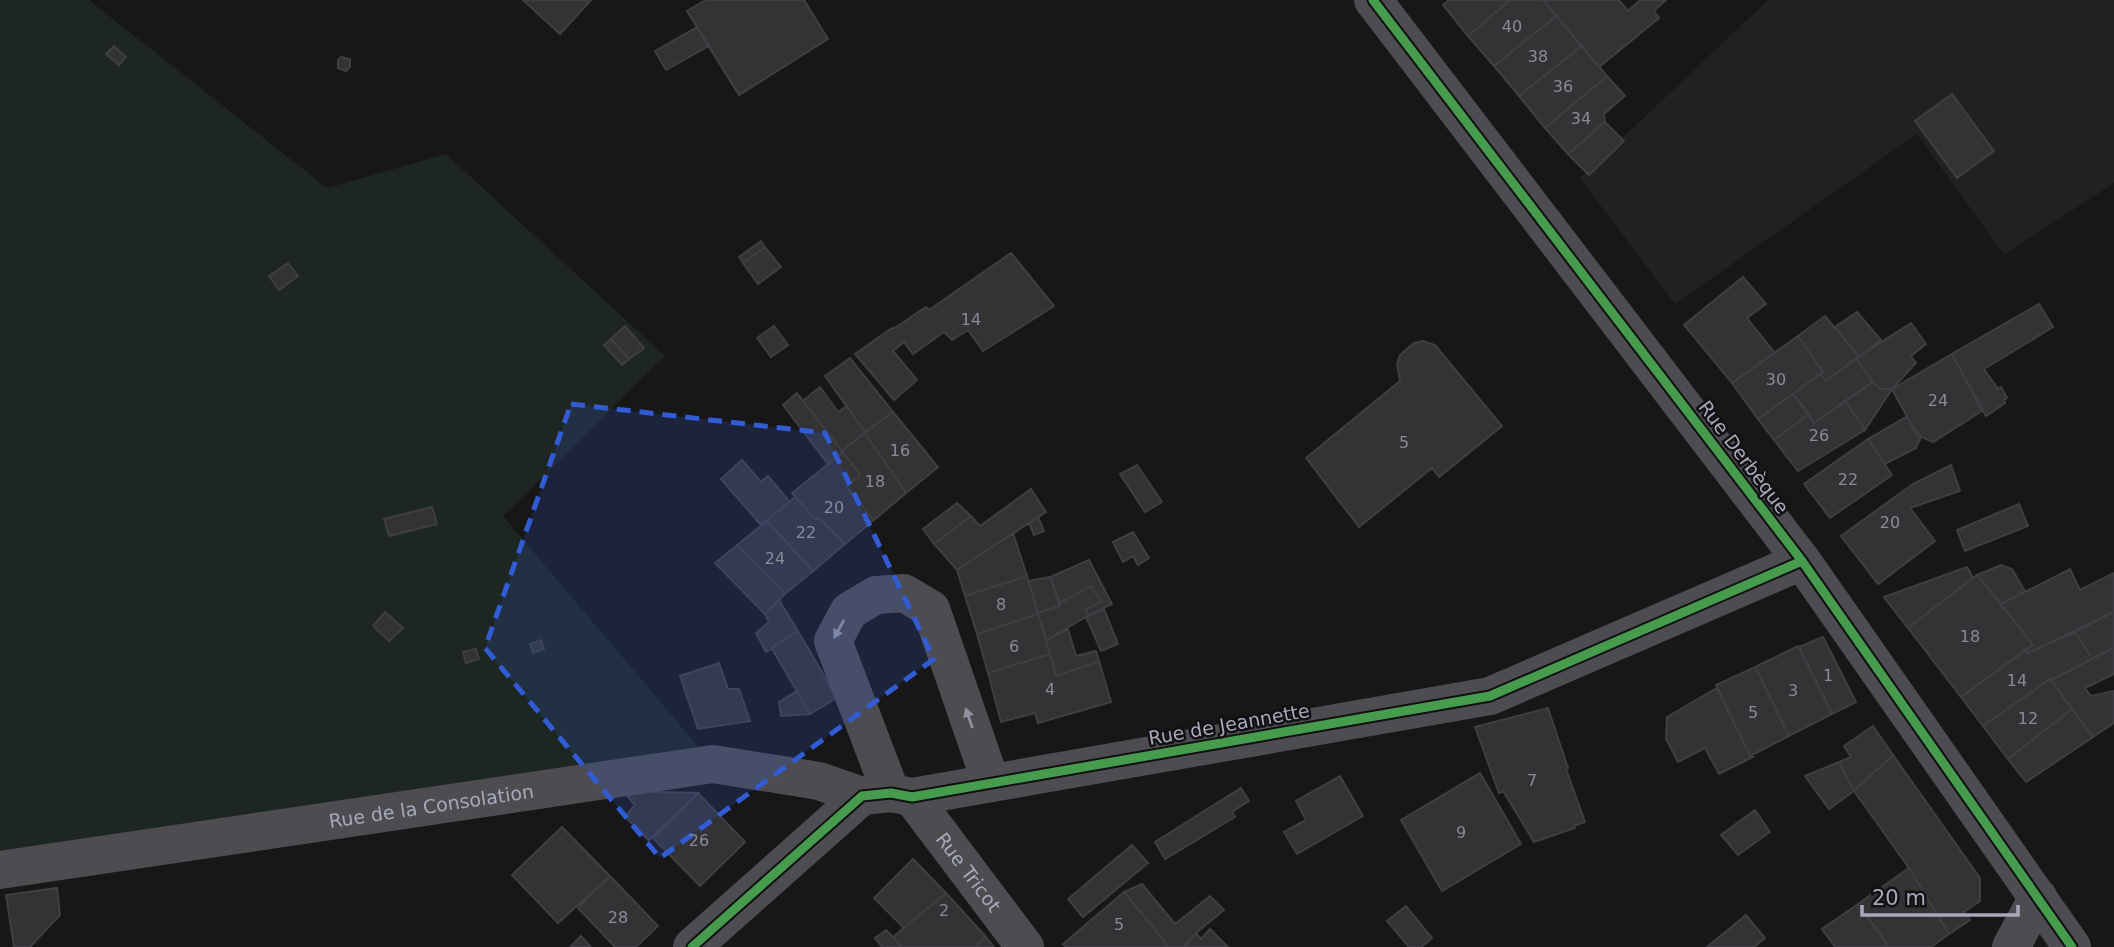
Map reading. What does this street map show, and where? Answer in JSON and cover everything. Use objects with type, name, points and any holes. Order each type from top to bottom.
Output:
[{"type":"street","name":"Rue Derbèque","points":[[1373,0],[1802,561],[2072,947]]},
{"type":"street","name":"Rue de Jeannette","points":[[888,795],[991,783],[1490,696],[1802,561]]},
{"type":"street","name":"Rue Tricot","points":[[991,783],[931,609],[904,593],[876,595],[849,611],[833,641],[888,795],[1025,947]]},
{"type":"street","name":"Rue de la Consolation","points":[[0,870],[713,764],[888,795]]},
{"type":"street","points":[[692,947],[888,795]]},
{"type":"street","points":[[2011,947],[2038,897]]},
{"type":"highlighted area","points":[[571,404],[825,433],[934,659],[660,858],[485,648]]},
{"type":"shaded area","points":[[0,0],[89,0],[327,188],[446,154],[665,356],[503,516],[713,764],[0,870]]},
{"type":"shaded area","points":[[1768,0],[2114,0],[2114,183],[2004,255],[1917,134],[1675,304],[1580,178]]},
{"type":"building","points":[[523,0],[591,0],[560,34]]},
{"type":"building","points":[[706,0],[804,0],[828,39],[739,95],[687,11]]},
{"type":"building","points":[[1449,0],[1510,0],[1468,36],[1443,5]]},
{"type":"building","points":[[1510,0],[1543,0],[1556,16],[1494,66],[1468,36]]},
{"type":"building","points":[[1543,0],[1619,0],[1628,11],[1640,0],[1666,0],[1654,11],[1659,18],[1599,67]]},
{"type":"building","points":[[1556,16],[1582,46],[1519,96],[1494,66]]},
{"type":"building","points":[[697,27],[709,46],[666,70],[655,51]]},
{"type":"building","points":[[114,46],[126,57],[119,65],[106,54]]},
{"type":"building","points":[[1582,46],[1607,76],[1545,128],[1519,96]]},
{"type":"building","points":[[341,57],[350,59],[350,67],[346,71],[338,68],[338,60]]},
{"type":"building","points":[[1607,76],[1625,96],[1604,114],[1605,122],[1568,154],[1545,128]]},
{"type":"building","points":[[1952,94],[1994,151],[1957,178],[1915,121]]},
{"type":"building","points":[[1605,122],[1624,141],[1589,175],[1568,154]]},
{"type":"building","points":[[761,241],[765,247],[743,263],[739,257]]},
{"type":"building","points":[[765,247],[781,267],[758,284],[743,263]]},
{"type":"building","points":[[1011,253],[1054,306],[983,351],[968,330],[952,340],[944,332],[913,354],[904,342],[893,351],[917,380],[894,400],[855,354],[926,307],[929,310]]},
{"type":"building","points":[[288,263],[298,276],[279,290],[269,276]]},
{"type":"building","points":[[1743,277],[1766,304],[1747,318],[1775,353],[1732,383],[1684,325]]},
{"type":"building","points":[[2039,304],[2053,327],[1984,369],[1998,389],[2001,387],[2007,398],[2005,403],[1986,416],[1952,354]]},
{"type":"building","points":[[1857,312],[1881,340],[1859,357],[1835,327]]},
{"type":"building","points":[[1825,316],[1859,357],[1826,381],[1820,374],[1823,372],[1798,336]]},
{"type":"building","points":[[1911,323],[1926,344],[1911,356],[1916,363],[1892,389],[1881,389],[1856,358]]},
{"type":"building","points":[[625,326],[644,348],[629,359],[611,339]]},
{"type":"building","points":[[774,326],[788,345],[771,357],[757,338]]},
{"type":"building","points":[[1798,336],[1823,372],[1758,419],[1732,383]]},
{"type":"building","points":[[611,339],[629,359],[622,365],[604,345]]},
{"type":"building","points":[[1423,341],[1435,345],[1502,426],[1439,477],[1432,468],[1359,527],[1306,458],[1400,381],[1397,364],[1400,355],[1414,343]]},
{"type":"building","points":[[1952,354],[1982,411],[1933,442],[1917,435],[1892,389]]},
{"type":"building","points":[[850,358],[893,412],[865,432],[825,376]]},
{"type":"building","points":[[1856,358],[1873,382],[1814,423],[1793,394],[1820,374],[1826,381]]},
{"type":"building","points":[[1873,382],[1881,389],[1892,389],[1865,430],[1845,401]]},
{"type":"building","points":[[820,387],[838,412],[847,406],[865,432],[842,451],[803,401]]},
{"type":"building","points":[[797,393],[843,452],[828,464],[783,405]]},
{"type":"building","points":[[1793,394],[1809,414],[1774,440],[1758,419]]},
{"type":"building","points":[[1845,401],[1865,430],[1798,471],[1774,440],[1809,414],[1814,423]]},
{"type":"building","points":[[893,412],[938,467],[906,493],[865,433]]},
{"type":"building","points":[[1906,417],[1921,437],[1916,448],[1885,464],[1868,439]]},
{"type":"building","points":[[865,433],[906,493],[874,520],[846,487],[860,475],[842,451]]},
{"type":"building","points":[[1868,439],[1892,475],[1830,518],[1804,484]]},
{"type":"building","points":[[843,452],[860,475],[846,487],[874,520],[845,544],[819,518],[816,520],[792,493]]},
{"type":"building","points":[[742,460],[761,482],[768,476],[790,502],[761,525],[721,479]]},
{"type":"building","points":[[1137,465],[1162,502],[1145,512],[1120,474]]},
{"type":"building","points":[[1951,465],[1960,491],[1910,508],[1935,541],[1878,584],[1841,536],[1913,484]]},
{"type":"building","points":[[1031,489],[1046,512],[957,570],[934,544],[971,516],[980,526]]},
{"type":"building","points":[[795,497],[816,520],[819,518],[845,544],[813,571],[767,521]]},
{"type":"building","points":[[957,503],[971,516],[934,544],[923,529]]},
{"type":"building","points":[[2019,504],[2028,526],[1965,551],[1957,530]]},
{"type":"building","points":[[432,507],[437,524],[389,536],[384,519]]},
{"type":"building","points":[[1038,517],[1044,531],[1034,535],[1029,523]]},
{"type":"building","points":[[767,521],[813,571],[785,594],[737,545]]},
{"type":"building","points":[[1133,532],[1149,558],[1138,565],[1133,556],[1123,562],[1113,542]]},
{"type":"building","points":[[1013,533],[1027,576],[965,596],[957,570]]},
{"type":"building","points":[[737,545],[785,594],[765,614],[715,563]]},
{"type":"building","points":[[1089,560],[1112,604],[1089,615],[1085,610],[1101,601],[1091,586],[1060,603],[1050,577]]},
{"type":"building","points":[[2001,565],[2012,569],[2025,591],[2001,604],[1977,575]]},
{"type":"building","points":[[1967,567],[1973,578],[1908,628],[1884,597]]},
{"type":"building","points":[[2070,569],[2080,590],[2114,573],[2114,612],[2028,653],[2025,650],[2033,645],[2001,604]]},
{"type":"building","points":[[1977,575],[2033,645],[1961,697],[1908,628]]},
{"type":"building","points":[[1027,576],[1038,614],[977,634],[965,596]]},
{"type":"building","points":[[1050,577],[1060,606],[1038,613],[1029,581]]},
{"type":"building","points":[[1091,586],[1101,601],[1085,610],[1089,615],[1046,640],[1038,613],[1060,606],[1060,603]]},
{"type":"building","points":[[779,600],[798,631],[766,652],[756,633],[769,622],[765,614]]},
{"type":"building","points":[[1104,609],[1118,644],[1101,651],[1086,617]]},
{"type":"building","points":[[385,612],[403,628],[389,641],[373,626]]},
{"type":"building","points":[[2114,612],[2114,647],[2092,659],[2075,632]]},
{"type":"building","points":[[1038,614],[1050,654],[988,673],[977,634]]},
{"type":"building","points":[[1068,629],[1076,656],[1096,651],[1099,661],[1056,676],[1046,640]]},
{"type":"building","points":[[798,631],[837,698],[810,714],[771,647]]},
{"type":"building","points":[[2075,632],[2092,659],[2050,679],[1983,726],[1961,697],[2025,650],[2028,653]]},
{"type":"building","points":[[1823,637],[1856,702],[1832,714],[1799,647]]},
{"type":"building","points":[[541,640],[544,649],[533,653],[530,644]]},
{"type":"building","points":[[1798,646],[1832,714],[1789,736],[1755,667]]},
{"type":"building","points":[[2114,648],[2114,674],[2085,688],[2091,696],[2114,691],[2114,723],[2093,737],[2051,680]]},
{"type":"building","points":[[476,649],[479,659],[466,663],[463,652]]},
{"type":"building","points":[[1050,654],[1056,676],[1099,661],[1111,702],[1038,723],[1035,713],[1001,722],[988,673]]},
{"type":"building","points":[[719,663],[728,689],[739,689],[750,721],[698,729],[680,676]]},
{"type":"building","points":[[1755,667],[1789,736],[1750,756],[1716,685]]},
{"type":"building","points":[[2050,679],[2072,709],[2008,759],[1983,726]]},
{"type":"building","points":[[1717,688],[1750,756],[1753,757],[1719,774],[1705,748],[1678,762],[1666,739],[1667,717]]},
{"type":"building","points":[[797,691],[810,714],[781,716],[779,702]]},
{"type":"building","points":[[1548,708],[1585,822],[1534,842],[1503,791],[1499,793],[1475,727]]},
{"type":"building","points":[[2072,709],[2093,737],[2026,782],[2008,759]]},
{"type":"building","points":[[1873,726],[1893,755],[1854,791],[1839,762],[1851,757],[1844,746]]},
{"type":"building","points":[[1893,755],[1980,878],[1980,901],[1964,912],[1970,920],[1949,934],[1909,868],[1854,791]]},
{"type":"building","points":[[1839,762],[1854,791],[1829,809],[1805,776]]},
{"type":"building","points":[[1480,773],[1521,844],[1442,891],[1401,820]]},
{"type":"building","points":[[1340,776],[1363,816],[1297,854],[1284,832],[1306,820],[1296,801]]},
{"type":"building","points":[[1241,788],[1249,801],[1232,812],[1235,817],[1165,859],[1155,842]]},
{"type":"building","points":[[623,791],[698,793],[649,840],[625,817],[635,805]]},
{"type":"building","points":[[698,793],[745,842],[700,886],[653,838]]},
{"type":"building","points":[[1755,810],[1770,832],[1738,855],[1721,835]]},
{"type":"building","points":[[562,827],[610,876],[558,923],[512,875]]},
{"type":"building","points":[[1132,845],[1148,863],[1083,917],[1068,899]]},
{"type":"building","points":[[913,859],[946,893],[904,928],[874,898]]},
{"type":"building","points":[[1909,868],[1949,934],[1931,947],[1889,947],[1858,904]]},
{"type":"building","points":[[610,876],[658,926],[636,947],[615,947],[578,908]]},
{"type":"building","points":[[1142,884],[1175,924],[1210,896],[1224,910],[1196,933],[1184,947],[1169,947],[1124,892]]},
{"type":"building","points":[[57,888],[60,915],[30,947],[14,947],[6,895]]},
{"type":"building","points":[[1124,892],[1169,947],[1066,947],[1063,944]]},
{"type":"building","points":[[946,893],[986,937],[974,947],[902,947],[893,937]]},
{"type":"building","points":[[1858,904],[1889,947],[1835,947],[1822,929]]},
{"type":"building","points":[[1406,906],[1432,938],[1421,947],[1409,947],[1387,921]]},
{"type":"building","points":[[1746,915],[1765,938],[1754,947],[1707,947]]},
{"type":"building","points":[[1210,929],[1228,947],[1184,947],[1196,933],[1201,939]]},
{"type":"building","points":[[886,930],[902,947],[882,947],[875,938]]},
{"type":"building","points":[[581,936],[591,947],[570,947]]},
{"type":"building","points":[[986,937],[994,947],[974,947]]},
{"type":"cycle path","points":[[1373,0],[1802,561],[2072,947]]},
{"type":"cycle path","points":[[692,947],[862,796],[891,793],[912,797],[1490,696],[1802,561]]}]
